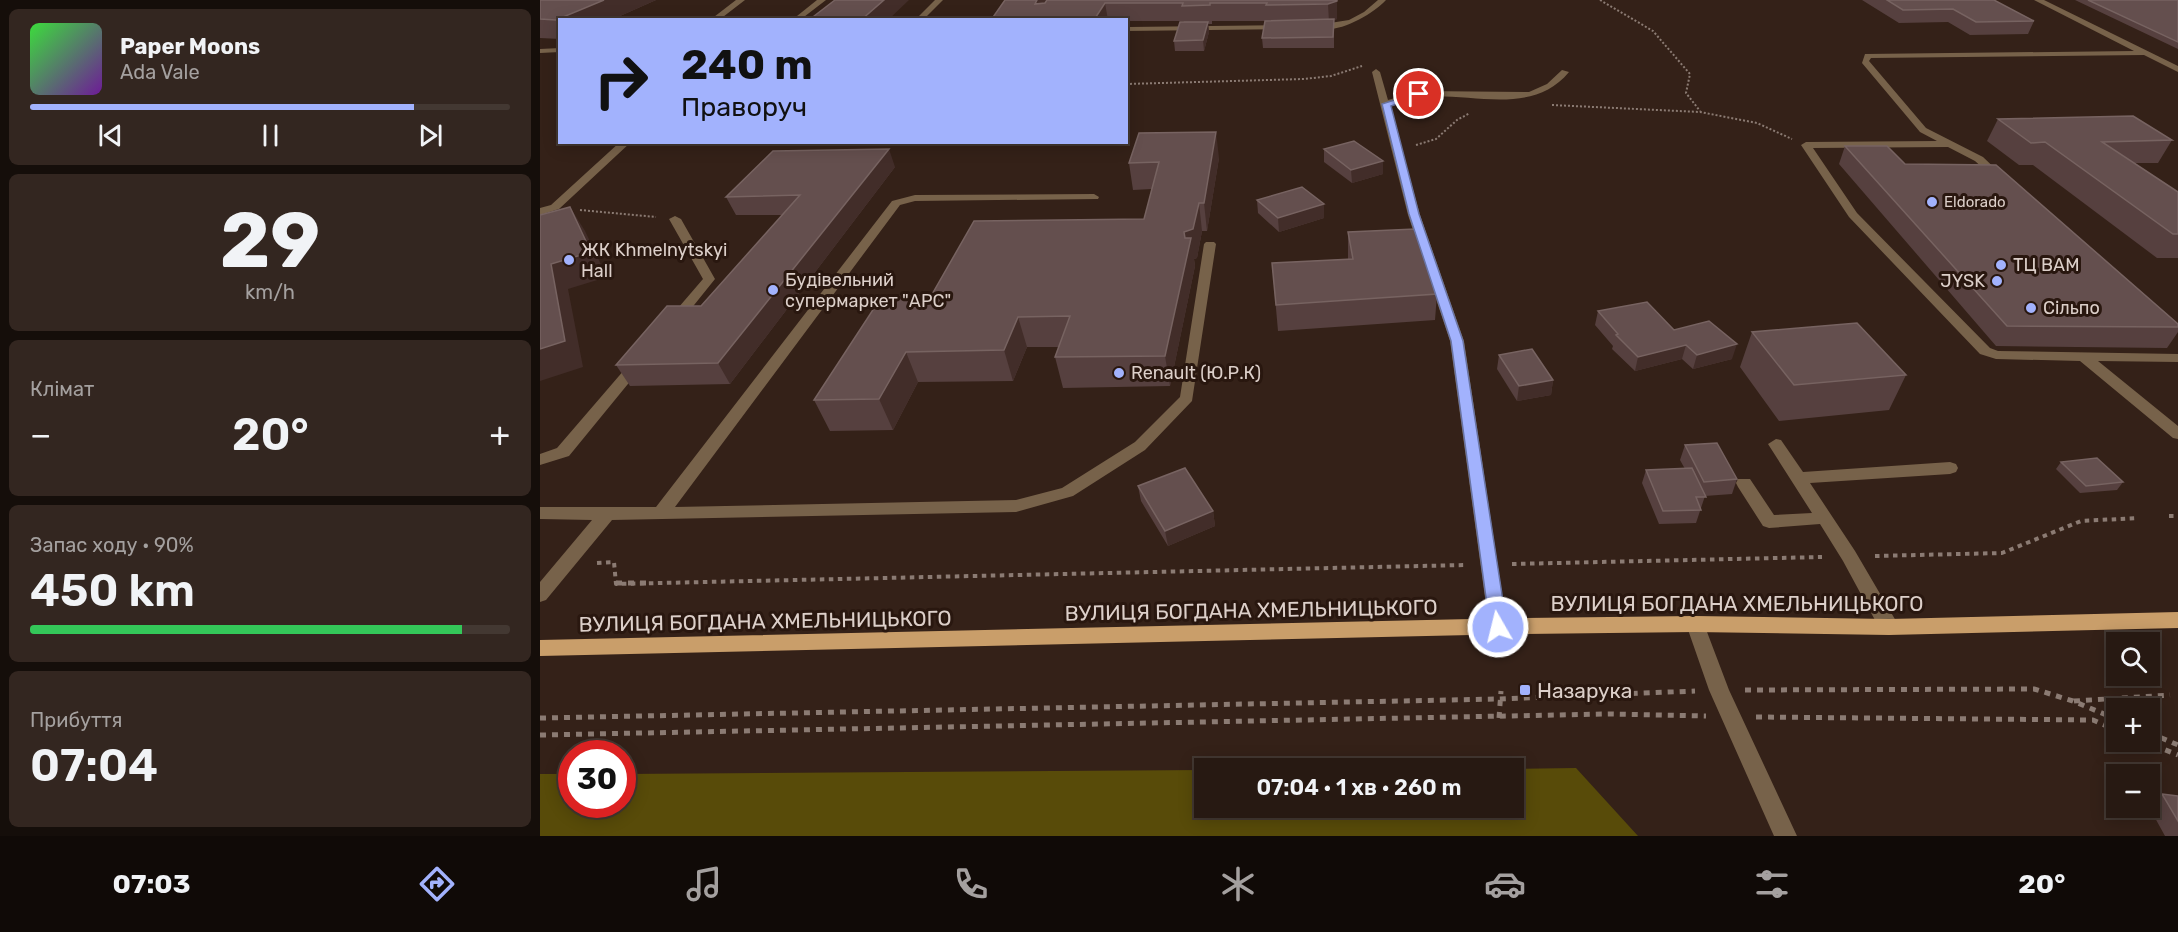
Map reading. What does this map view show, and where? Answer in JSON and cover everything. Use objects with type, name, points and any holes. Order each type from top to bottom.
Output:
[{"type":"main road","name":"ВУЛИЦЯ БОГДАНА ХМЕЛЬНИЦЬКОГО","points":[[540,648],[1498,627],[1695,624],[1889,627],[2178,620]]},
{"type":"street","points":[[716,18],[741,0]]},
{"type":"street","points":[[798,18],[822,0]]},
{"type":"street","points":[[920,18],[939,0]]},
{"type":"street","points":[[1305,26],[1352,23],[1364,17],[1382,0]]},
{"type":"street","points":[[2038,0],[2178,69]]},
{"type":"street","points":[[1129,29],[1294,26]]},
{"type":"street","points":[[540,51],[558,51]]},
{"type":"street","points":[[2013,190],[1979,159],[1923,130],[1865,61],[1868,56],[2145,53]]},
{"type":"street","points":[[1377,72],[1414,214],[1457,341],[1498,627]]},
{"type":"street","points":[[1386,104],[1419,94],[1522,96],[1538,94],[1548,89],[1565,72]]},
{"type":"street","points":[[540,212],[555,207],[624,144]]},
{"type":"street","points":[[1806,145],[1950,144]]},
{"type":"street","points":[[1806,145],[1853,215],[1985,351],[1996,354],[2178,358]]},
{"type":"street","points":[[661,513],[897,202],[915,198],[1095,197]]},
{"type":"street","points":[[663,334],[710,279],[675,219]]},
{"type":"street","points":[[540,513],[607,514],[1016,506],[1067,492],[1140,446],[1187,398],[1210,244]]},
{"type":"street","points":[[540,460],[563,452],[648,352]]},
{"type":"street","points":[[2083,356],[2178,434]]},
{"type":"street","points":[[1776,444],[1849,556],[1889,627]]},
{"type":"street","points":[[1798,478],[1950,468]]},
{"type":"street","points":[[1744,483],[1769,522],[1823,518]]},
{"type":"street","points":[[540,595],[607,514]]},
{"type":"street","points":[[1695,624],[1719,690],[1786,836]]},
{"type":"path","points":[[1600,0],[1653,31],[1690,74],[1686,93],[1700,112]]},
{"type":"path","points":[[1128,84],[1304,79],[1331,75],[1360,66],[1377,72]]},
{"type":"path","points":[[1549,105],[1700,112],[1757,123],[1806,145]]},
{"type":"path","points":[[1398,150],[1436,139],[1457,120],[1478,109]]},
{"type":"path","points":[[555,207],[675,219]]},
{"type":"path","points":[[2169,516],[2178,516]]},
{"type":"path","points":[[565,566],[614,562],[616,584],[2002,553],[2081,521],[2138,518]]},
{"type":"path","points":[[540,718],[1500,699],[1719,690],[2034,689],[2073,701],[2106,715]]},
{"type":"path","points":[[1499,718],[1501,691]]},
{"type":"path","points":[[2073,701],[2170,695]]},
{"type":"path","points":[[540,735],[1499,718],[1608,714],[2093,720],[2106,726]]},
{"type":"path","points":[[2160,738],[2178,746]]},
{"type":"path","points":[[2160,748],[2178,755]]},
{"type":"shaded area","points":[[1576,768],[1638,836],[540,836],[540,774],[558,774],[558,818],[636,818],[636,774],[1194,770],[1194,818],[1524,818],[1524,769]]},
{"type":"building","points":[[540,0],[604,0],[556,20],[540,19]]},
{"type":"building","points":[[835,0],[884,0],[863,18],[812,18]]},
{"type":"building","points":[[1005,0],[1037,0],[1035,4],[1045,3],[1047,0],[1337,0],[1328,4],[1266,5],[1267,3],[1210,3],[1210,5],[1182,6],[1183,3],[1105,3],[1095,18],[992,18]]},
{"type":"building","points":[[1887,0],[1994,0],[2034,21],[1976,22],[1953,9],[1903,10]]},
{"type":"building","points":[[2088,0],[2178,0],[2178,42]]},
{"type":"building","points":[[1334,19],[1333,37],[1262,38],[1265,21]]},
{"type":"building","points":[[1180,22],[1208,22],[1203,40],[1174,41]]},
{"type":"building","points":[[2133,116],[2172,140],[2102,142],[2178,192],[2178,234],[2173,234],[2045,142],[2031,143],[1998,119]]},
{"type":"building","points":[[1216,132],[1204,203],[1199,203],[1193,229],[1184,232],[1185,238],[1191,238],[1165,356],[1055,357],[1070,316],[1018,317],[1004,350],[906,352],[879,399],[814,400],[882,296],[931,296],[974,221],[1144,219],[1159,162],[1129,163],[1139,133]]},
{"type":"building","points":[[1354,141],[1383,161],[1351,170],[1324,149]]},
{"type":"building","name":"ТЦ ВАМ","points":[[1845,146],[1887,146],[1905,164],[1996,165],[2178,324],[2178,327],[2007,326]]},
{"type":"building","points":[[889,149],[718,363],[616,365],[667,306],[701,306],[800,195],[726,197],[773,151]]},
{"type":"building","points":[[1302,187],[1324,204],[1278,218],[1257,200]]},
{"type":"building","points":[[570,207],[591,252],[551,264],[565,341],[540,349],[540,215]]},
{"type":"building","points":[[1415,229],[1437,294],[1276,305],[1272,263],[1353,259],[1348,232]]},
{"type":"building","points":[[1647,302],[1674,330],[1709,321],[1737,344],[1697,355],[1686,345],[1638,357],[1616,335],[1618,334],[1598,311]]},
{"type":"building","points":[[1857,323],[1906,375],[1794,385],[1752,332]]},
{"type":"building","points":[[1532,349],[1553,380],[1519,386],[1499,355]]},
{"type":"building","points":[[1717,443],[1737,479],[1704,482],[1685,445]]},
{"type":"building","points":[[2097,458],[2123,482],[2086,486],[2061,462]]},
{"type":"building","points":[[1185,468],[1213,511],[1165,531],[1138,486]]},
{"type":"building","points":[[1692,468],[1706,497],[1696,497],[1701,510],[1663,511],[1646,470]]},
{"type":"building","points":[[2162,794],[2178,796],[2178,821]]},
{"type":"place","name":"Eldorado","points":[[1932,202]]},
{"type":"place","name":"ЖК Khmelnytskyi Hall","points":[[569,260]]},
{"type":"place","name":"ТЦ ВАМ","points":[[2001,265]]},
{"type":"place","name":"JYSK","points":[[1997,281]]},
{"type":"place","name":"Будівельний супермаркет \"АРС\"","points":[[773,290]]},
{"type":"place","name":"Сільпо","points":[[2031,308]]},
{"type":"place","name":"Renault (Ю.Р.К)","points":[[1119,373]]},
{"type":"place","name":"Назарука","points":[[1525,690]]},
{"type":"route","points":[[1419,94],[1386,104],[1414,214],[1457,341],[1498,627]]}]
